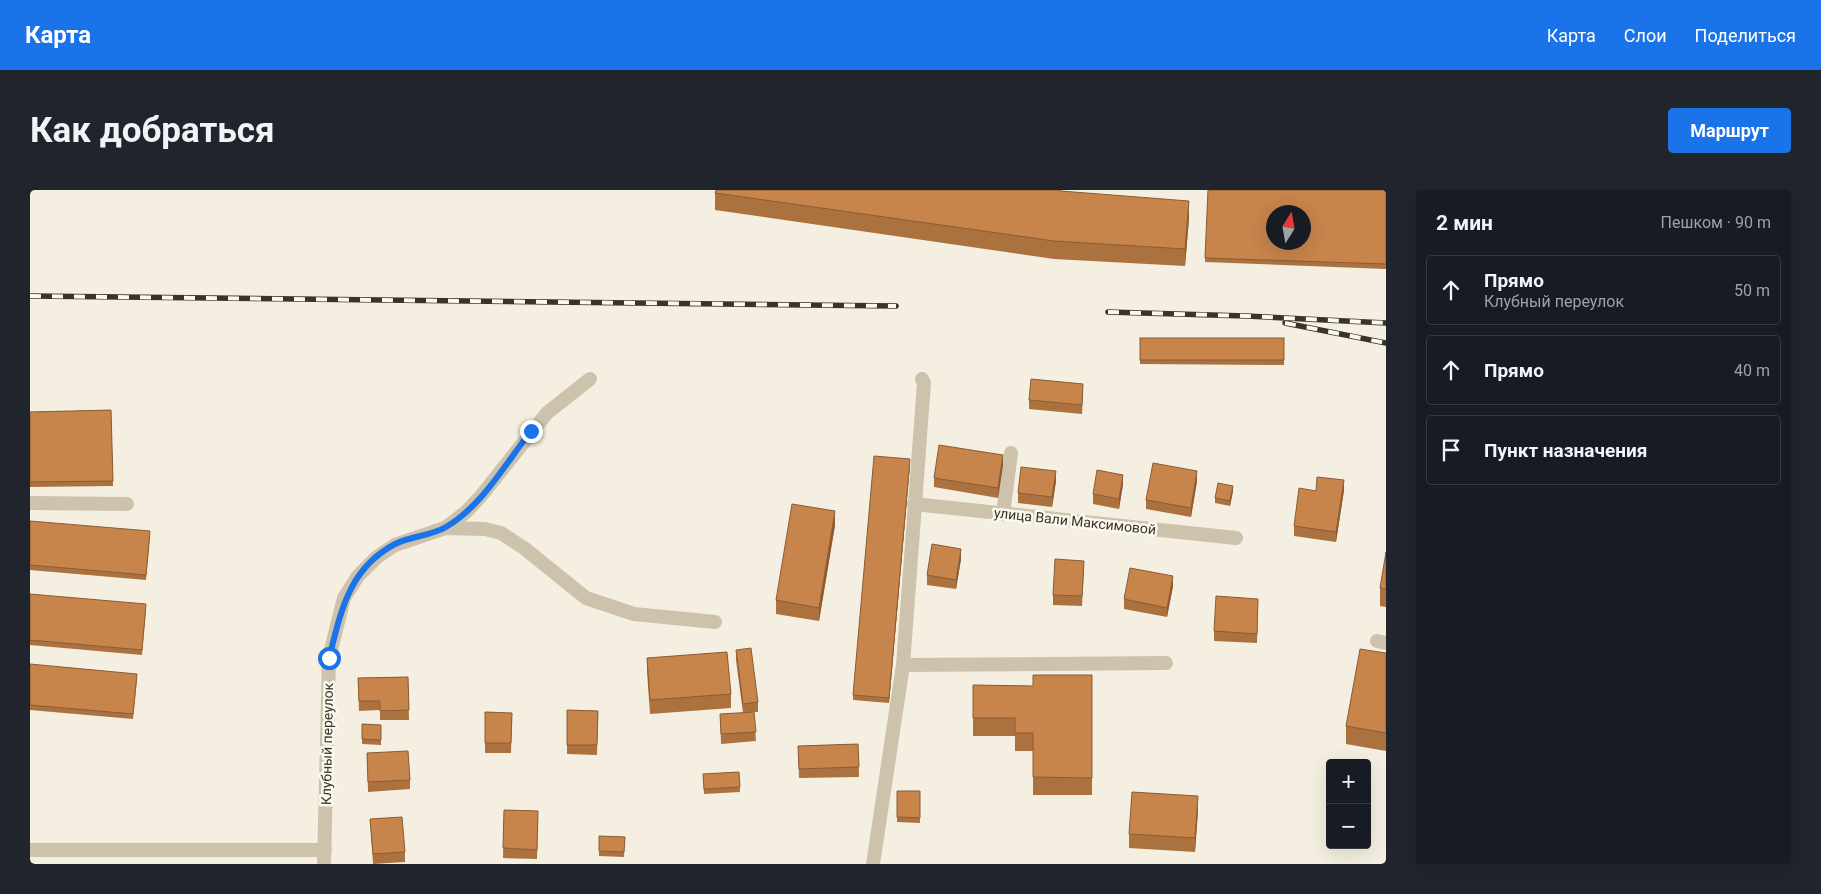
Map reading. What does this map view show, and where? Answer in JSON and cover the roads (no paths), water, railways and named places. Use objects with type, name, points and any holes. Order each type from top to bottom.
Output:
[{"type":"street","points":[[445,528],[466,512],[481,496],[547,413],[590,379]]},
{"type":"street","points":[[873,864],[903,665],[924,384],[922,379]]},
{"type":"street","points":[[1003,514],[1011,453]]},
{"type":"street","points":[[30,504],[127,504]]},
{"type":"street","name":"улица Вали Максимовой","points":[[914,504],[1236,538]]},
{"type":"street","name":"Клубный переулок","points":[[324,864],[329,658],[344,598],[358,576],[377,557],[395,544],[445,528],[485,529],[501,534],[524,548],[586,598],[612,608],[652,616],[715,622]]},
{"type":"street","points":[[903,665],[1166,663]]},
{"type":"street","points":[[30,850],[325,850]]},
{"type":"railway","points":[[30,296],[896,306]]},
{"type":"railway","points":[[1108,312],[1386,323]]},
{"type":"railway","points":[[1285,323],[1386,343]]}]
